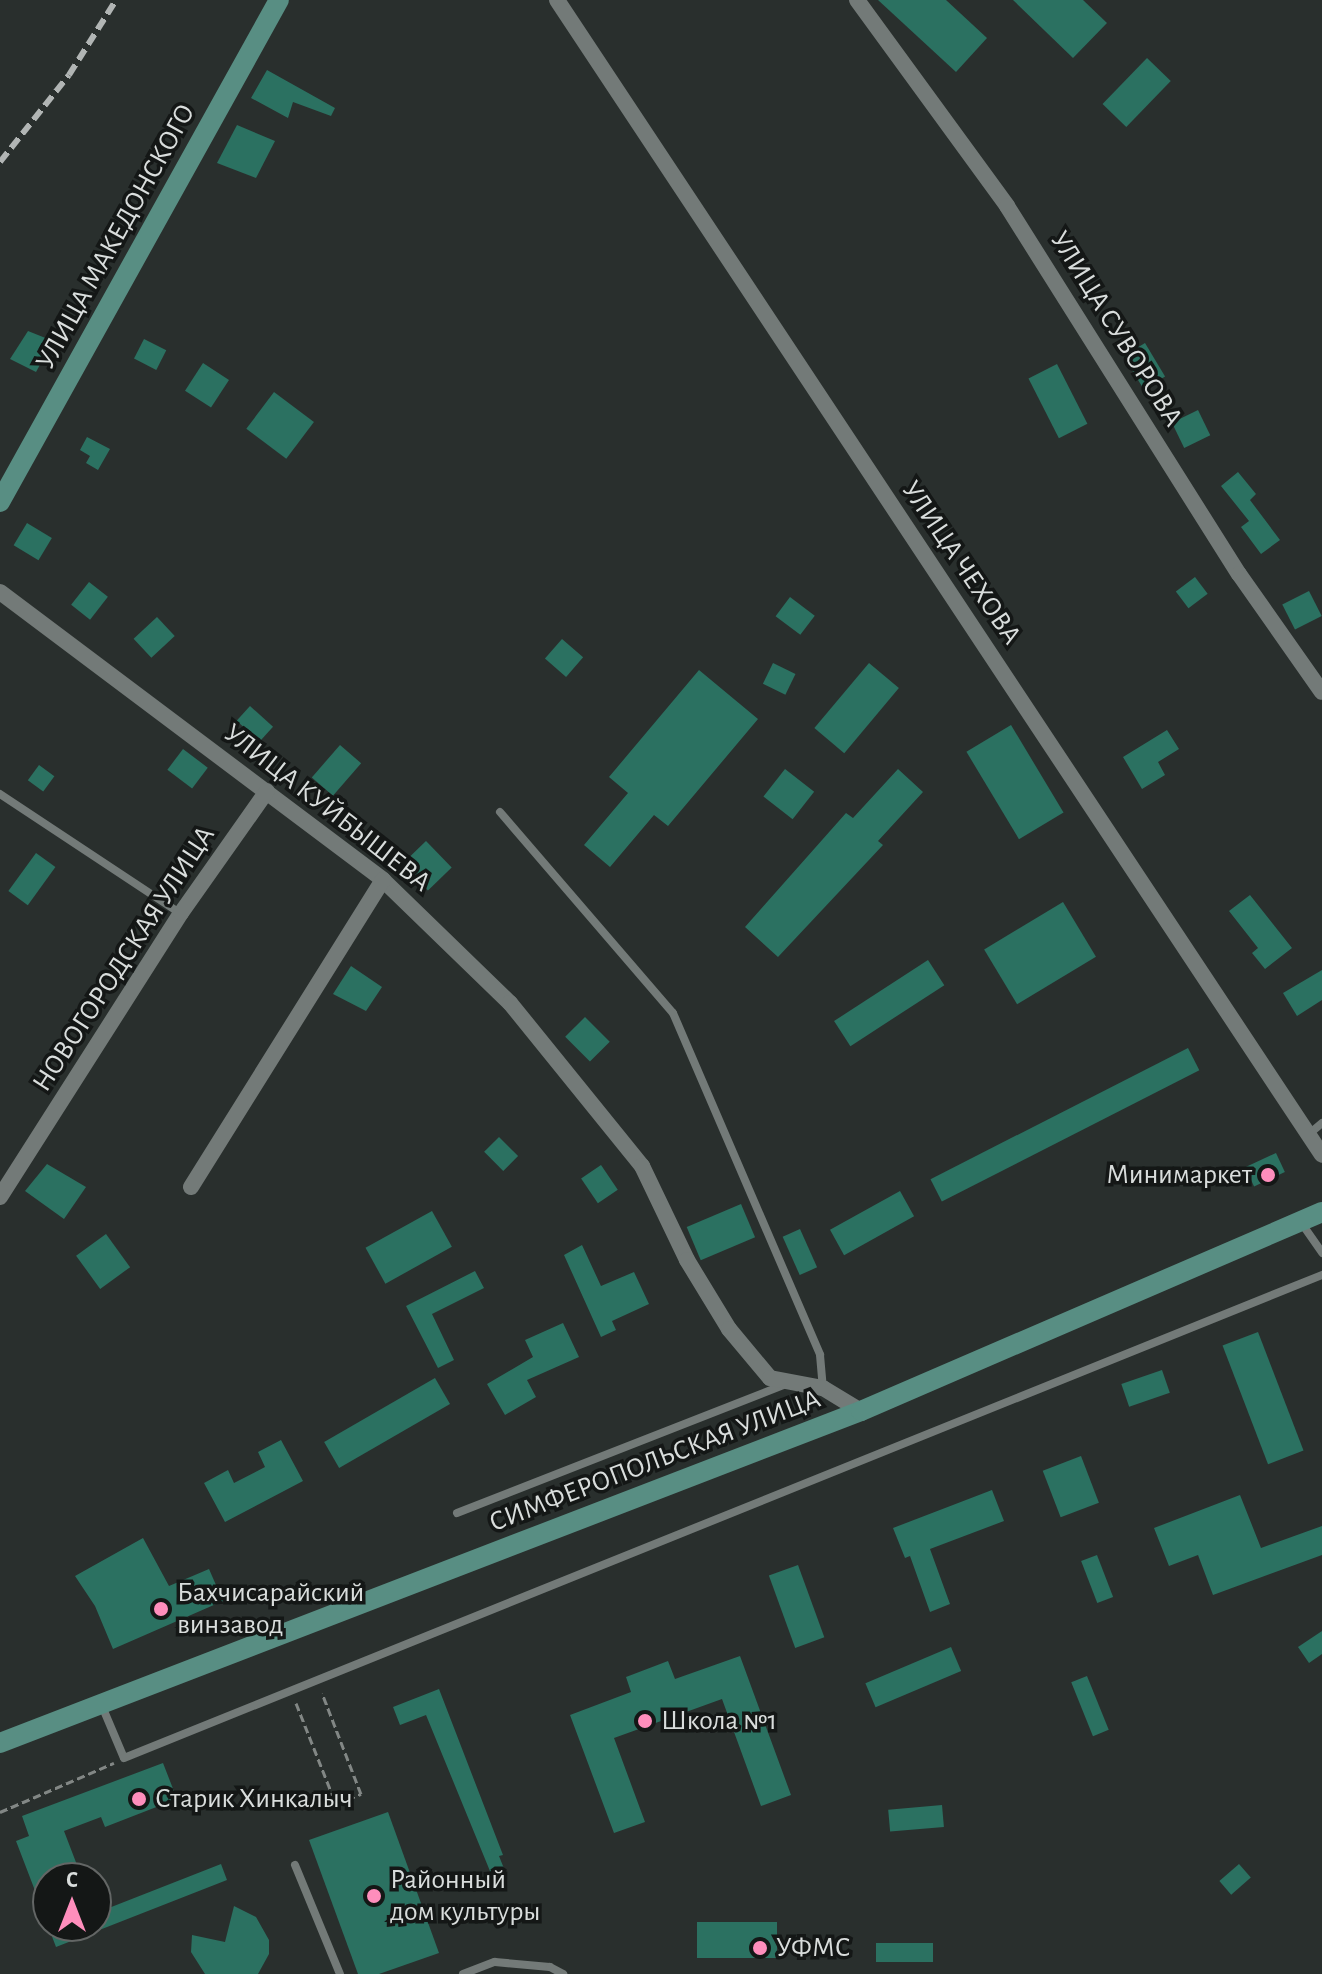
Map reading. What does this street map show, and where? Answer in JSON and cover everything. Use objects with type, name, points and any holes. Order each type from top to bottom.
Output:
[{"type":"main road","name":"УЛИЦА МАКЕДОНСКОГО","points":[[0,502],[279,0]]},
{"type":"main road","name":"СИМФЕРОПОЛЬСКАЯ УЛИЦА","points":[[0,1743],[861,1411],[1322,1212]]},
{"type":"street","name":"УЛИЦА ЧЕХОВА","points":[[557,0],[1322,1155]]},
{"type":"street","name":"УЛИЦА СУВОРОВА","points":[[857,0],[1007,206],[1239,574],[1322,692]]},
{"type":"street","name":"УЛИЦА КУЙБЫШЕВА","points":[[0,592],[383,880],[510,1003],[642,1166],[687,1260],[729,1329],[770,1378],[823,1388],[861,1411]]},
{"type":"street","name":"НОВОГОРОДСКАЯ УЛИЦА","points":[[0,1197],[181,913],[267,791]]},
{"type":"street","points":[[191,1187],[383,880]]},
{"type":"lane","points":[[0,794],[181,913]]},
{"type":"lane","points":[[500,812],[673,1013],[820,1355],[823,1388]]},
{"type":"lane","points":[[1309,1135],[1322,1123]]},
{"type":"lane","points":[[1300,1221],[1322,1253]]},
{"type":"lane","points":[[101,1705],[124,1758],[1322,1275]]},
{"type":"lane","points":[[457,1513],[792,1382]]},
{"type":"lane","points":[[295,1865],[340,1974]]},
{"type":"lane","points":[[463,1974],[495,1962],[550,1967],[563,1974]]},
{"type":"path","points":[[292,1692],[336,1804],[361,1794],[317,1682]]},
{"type":"path","points":[[0,1812],[124,1758]]},
{"type":"building","points":[[878,0],[946,0],[987,38],[956,72]]},
{"type":"building","points":[[1013,0],[1083,0],[1107,23],[1073,58]]},
{"type":"building","points":[[1147,58],[1171,81],[1126,127],[1103,104]]},
{"type":"building","points":[[267,70],[335,108],[331,116],[293,102],[288,118],[251,98]]},
{"type":"building","points":[[237,125],[275,141],[256,178],[217,163]]},
{"type":"building","points":[[28,331],[53,341],[36,372],[10,359]]},
{"type":"building","points":[[144,339],[166,350],[156,370],[134,359]]},
{"type":"building","points":[[1145,343],[1165,376],[1144,389],[1124,356]]},
{"type":"building","points":[[203,363],[229,380],[211,408],[185,391]]},
{"type":"building","points":[[1057,364],[1087,424],[1059,438],[1028,379]]},
{"type":"building","points":[[274,392],[314,422],[286,459],[246,429]]},
{"type":"building","points":[[1198,410],[1210,435],[1184,448],[1172,423]]},
{"type":"building","points":[[87,437],[110,449],[98,470],[86,463],[90,456],[80,450]]},
{"type":"building","points":[[1238,472],[1256,494],[1250,500],[1280,540],[1261,554],[1241,527],[1249,521],[1221,486]]},
{"type":"building","points":[[27,523],[52,538],[38,560],[14,545]]},
{"type":"building","points":[[1195,577],[1208,594],[1188,608],[1176,591]]},
{"type":"building","points":[[89,582],[108,597],[90,620],[71,605]]},
{"type":"building","points":[[1309,591],[1322,616],[1295,630],[1282,605]]},
{"type":"building","points":[[790,597],[815,616],[800,635],[776,616]]},
{"type":"building","points":[[157,617],[175,636],[151,658],[134,639]]},
{"type":"building","points":[[562,639],[583,657],[566,677],[545,659]]},
{"type":"building","points":[[773,663],[795,674],[785,695],[763,684]]},
{"type":"building","points":[[869,663],[899,688],[844,753],[814,728]]},
{"type":"building","points":[[699,670],[758,719],[668,826],[654,815],[610,867],[584,845],[628,793],[609,777]]},
{"type":"building","points":[[250,706],[273,727],[260,742],[237,721]]},
{"type":"building","points":[[1011,725],[1064,812],[1019,839],[966,752]]},
{"type":"building","points":[[1167,730],[1179,749],[1158,762],[1165,775],[1142,789],[1123,757]]},
{"type":"building","points":[[340,745],[361,763],[333,796],[312,777]]},
{"type":"building","points":[[183,749],[208,768],[192,788],[167,770]]},
{"type":"building","points":[[39,765],[54,776],[43,792],[28,780]]},
{"type":"building","points":[[785,769],[814,792],[793,819],[763,797]]},
{"type":"building","points":[[898,769],[923,792],[878,841],[883,845],[778,957],[745,927],[846,813],[853,818]]},
{"type":"building","points":[[426,841],[452,868],[428,891],[402,864]]},
{"type":"building","points":[[36,853],[55,867],[28,905],[8,891]]},
{"type":"building","points":[[1250,895],[1292,948],[1265,969],[1252,953],[1258,948],[1229,911]]},
{"type":"building","points":[[1063,902],[1096,957],[1017,1004],[984,949]]},
{"type":"building","points":[[928,960],[944,985],[850,1046],[834,1021]]},
{"type":"building","points":[[351,966],[382,987],[366,1011],[333,994]]},
{"type":"building","points":[[1322,970],[1322,1000],[1297,1016],[1283,993]]},
{"type":"building","points":[[585,1017],[610,1042],[590,1062],[565,1037]]},
{"type":"building","points":[[1188,1048],[1199,1070],[942,1201],[930,1179]]},
{"type":"building","points":[[499,1137],[518,1156],[503,1171],[484,1152]]},
{"type":"building","points":[[1276,1153],[1285,1172],[1254,1186],[1245,1167]]},
{"type":"building","points":[[47,1164],[86,1187],[64,1219],[25,1191]]},
{"type":"building","points":[[601,1165],[618,1190],[598,1203],[581,1178]]},
{"type":"building","points":[[900,1191],[914,1216],[844,1255],[830,1230]]},
{"type":"building","points":[[741,1204],[755,1237],[701,1260],[687,1227]]},
{"type":"building","points":[[432,1211],[452,1247],[385,1284],[366,1248]]},
{"type":"building","points":[[800,1229],[817,1267],[800,1275],[783,1237]]},
{"type":"building","points":[[106,1234],[130,1267],[100,1289],[76,1256]]},
{"type":"building","points":[[582,1245],[601,1286],[634,1272],[649,1304],[612,1321],[616,1330],[601,1337],[564,1255]]},
{"type":"building","points":[[475,1271],[484,1288],[432,1314],[454,1360],[438,1368],[406,1306]]},
{"type":"building","points":[[563,1323],[579,1357],[527,1380],[536,1397],[505,1415],[487,1384],[533,1357],[525,1340]]},
{"type":"building","points":[[1258,1332],[1304,1451],[1268,1464],[1223,1346]]},
{"type":"building","points":[[1162,1370],[1170,1393],[1129,1407],[1121,1384]]},
{"type":"building","points":[[435,1378],[450,1404],[339,1468],[324,1442]]},
{"type":"building","points":[[281,1440],[303,1481],[225,1522],[204,1483],[228,1470],[234,1483],[265,1467],[258,1452]]},
{"type":"building","points":[[1081,1456],[1099,1503],[1061,1517],[1043,1471]]},
{"type":"building","points":[[992,1490],[1004,1521],[930,1549],[950,1604],[930,1612],[910,1556],[905,1558],[893,1528]]},
{"type":"building","points":[[1240,1495],[1261,1548],[1322,1526],[1322,1555],[1213,1595],[1198,1555],[1169,1566],[1154,1528]]},
{"type":"building","points":[[143,1538],[169,1586],[209,1569],[223,1601],[113,1649],[95,1606],[75,1576]]},
{"type":"building","points":[[1097,1555],[1113,1597],[1097,1603],[1081,1561]]},
{"type":"building","points":[[798,1565],[824,1637],[795,1648],[769,1576]]},
{"type":"building","points":[[1322,1631],[1322,1654],[1309,1663],[1298,1647]]},
{"type":"building","points":[[951,1647],[961,1671],[876,1707],[865,1683]]},
{"type":"building","points":[[740,1656],[791,1795],[761,1806],[722,1699],[614,1738],[645,1822],[614,1833],[570,1715],[631,1692],[626,1677],[668,1661],[675,1679]]},
{"type":"building","points":[[1087,1676],[1109,1730],[1093,1736],[1071,1682]]},
{"type":"building","points":[[439,1689],[503,1855],[499,1856],[505,1871],[492,1876],[426,1715],[400,1725],[393,1707]]},
{"type":"building","points":[[163,1763],[177,1799],[105,1827],[101,1817],[64,1831],[76,1862],[32,1862],[32,1883],[16,1841],[29,1836],[22,1816]]},
{"type":"building","points":[[942,1805],[944,1827],[890,1832],[888,1810]]},
{"type":"building","name":"Районный дом культуры","points":[[388,1812],[439,1953],[379,1974],[358,1974],[309,1840]]},
{"type":"building","points":[[221,1864],[227,1880],[112,1925],[112,1907]]},
{"type":"building","points":[[1239,1864],[1251,1878],[1231,1895],[1219,1881]]},
{"type":"building","points":[[234,1906],[256,1917],[269,1940],[269,1954],[258,1974],[205,1974],[191,1952],[192,1935],[225,1942]]},
{"type":"building","points":[[697,1922],[777,1922],[777,1958],[697,1958]]},
{"type":"building","points":[[876,1943],[933,1943],[933,1962],[876,1962]]},
{"type":"railway","points":[[0,162],[69,75],[116,0]]},
{"type":"place","name":"Минимаркет","points":[[1268,1175]]},
{"type":"place","name":"Бахчисарайский винзавод","points":[[161,1609]]},
{"type":"place","name":"Школа №1","points":[[645,1721]]},
{"type":"place","name":"Старик Хинкалыч","points":[[139,1799]]},
{"type":"place","name":"Районный дом культуры","points":[[374,1896]]},
{"type":"place","name":"УФМС","points":[[760,1948]]}]
